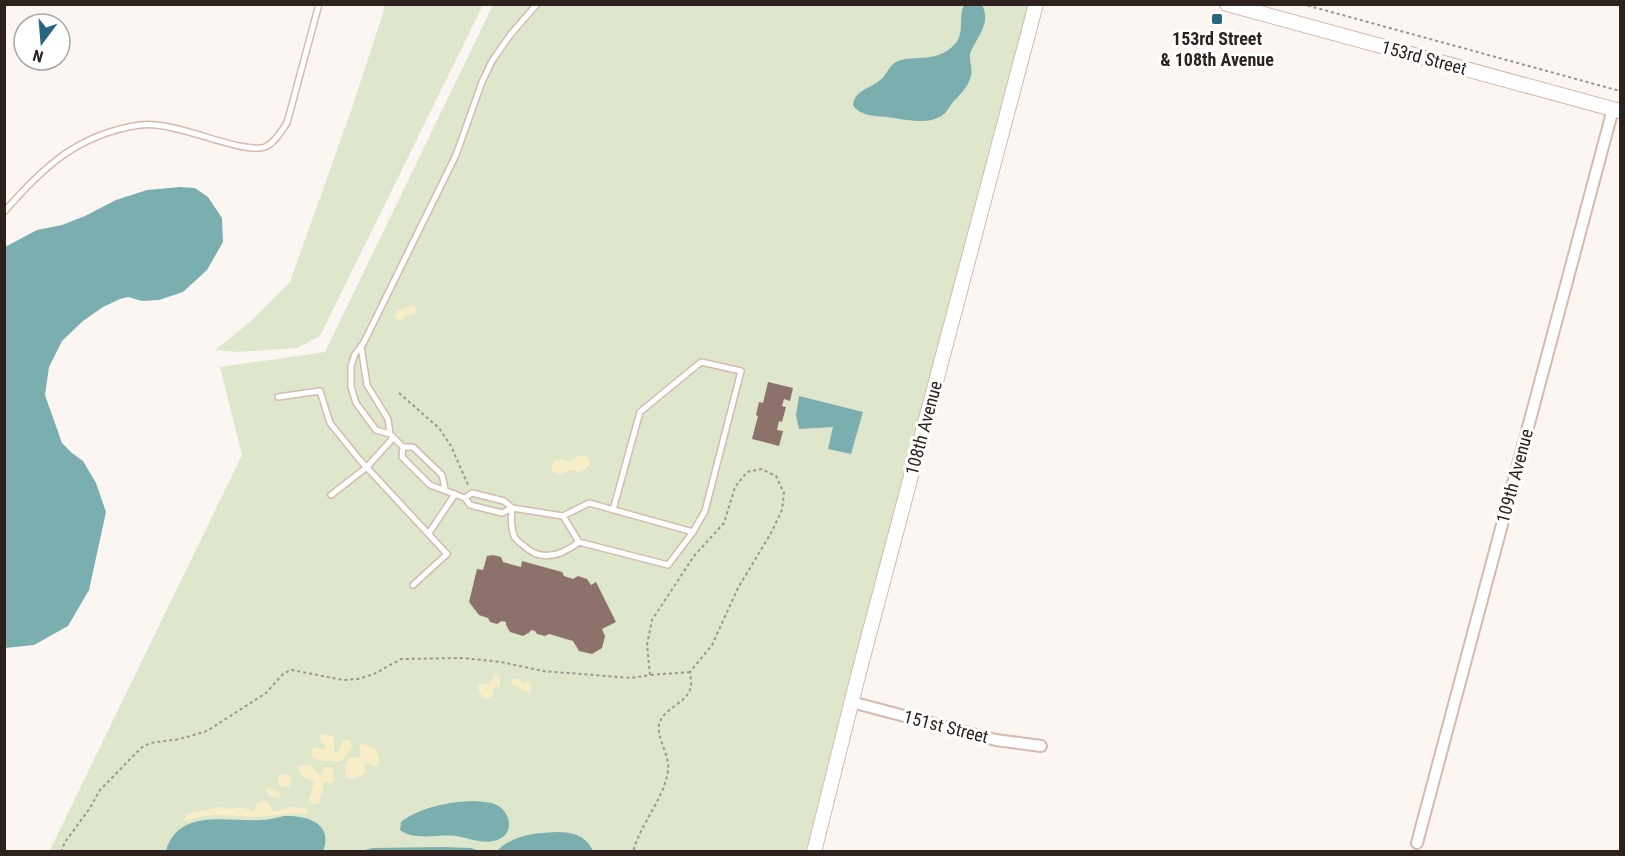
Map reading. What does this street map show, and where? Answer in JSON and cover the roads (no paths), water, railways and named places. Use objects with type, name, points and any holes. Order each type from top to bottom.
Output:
[{"type":"street","name":"108th Avenue","points":[[814,852],[851,702],[1036,4]]},
{"type":"street","name":"153rd Street","points":[[1227,4],[1616,110]]},
{"type":"street","name":"109th Avenue","points":[[1418,843],[1616,110]]},
{"type":"street","name":"151st Street","points":[[851,702],[996,740],[1041,746]]},
{"type":"lane","points":[[4,212],[50,164],[79,145],[118,129],[161,125],[245,147],[265,147],[276,139],[287,123],[319,4]]},
{"type":"lane","points":[[445,489],[442,475],[413,447],[403,447],[392,436],[376,430],[356,403],[351,387],[351,366],[456,155],[482,82],[492,61],[511,34],[537,4]]},
{"type":"lane","points":[[361,346],[367,385],[388,419],[392,436]]},
{"type":"lane","points":[[564,516],[579,542],[668,565],[705,512],[741,371],[701,362],[640,412],[613,510]]},
{"type":"lane","points":[[278,397],[320,391],[330,423],[447,554],[413,585]]},
{"type":"lane","points":[[332,495],[367,467],[392,436]]},
{"type":"lane","points":[[403,447],[402,458],[430,485],[465,498],[470,505],[502,513],[512,508]]},
{"type":"lane","points":[[465,498],[472,493],[504,501],[512,508],[564,516],[589,503],[693,532]]},
{"type":"lane","points":[[429,533],[455,494]]},
{"type":"lane","points":[[512,508],[511,525],[515,538],[527,549],[540,555],[551,556],[565,552],[579,542]]},
{"type":"water","points":[[964,5],[982,5],[985,12],[984,24],[970,54],[972,70],[970,80],[945,113],[932,120],[917,121],[868,115],[856,109],[853,105],[856,96],[882,79],[898,61],[941,54],[955,44],[960,35]]},
{"type":"water","points":[[195,188],[208,197],[222,218],[223,242],[207,270],[183,292],[159,300],[142,301],[128,297],[120,299],[103,307],[83,321],[62,341],[49,367],[45,395],[62,443],[83,461],[96,483],[106,512],[89,590],[68,626],[34,645],[5,648],[5,247],[37,230],[62,225],[116,200],[147,190]]},
{"type":"water","points":[[799,396],[863,412],[851,454],[828,449],[833,427],[799,429],[796,415]]},
{"type":"water","points":[[473,801],[494,804],[504,811],[509,825],[502,838],[482,841],[456,836],[412,835],[400,830],[401,822],[426,809]]},
{"type":"water","points":[[284,816],[309,819],[321,827],[325,834],[323,851],[166,851],[172,837],[181,828],[193,823],[219,819],[263,820]]},
{"type":"water","points":[[559,832],[579,836],[593,851],[497,851],[518,838]]},
{"type":"water","points":[[373,848],[471,848],[480,851],[360,851]]},
{"type":"place","name":"153rd Street & 108th Avenue","points":[[1217,19]]}]
